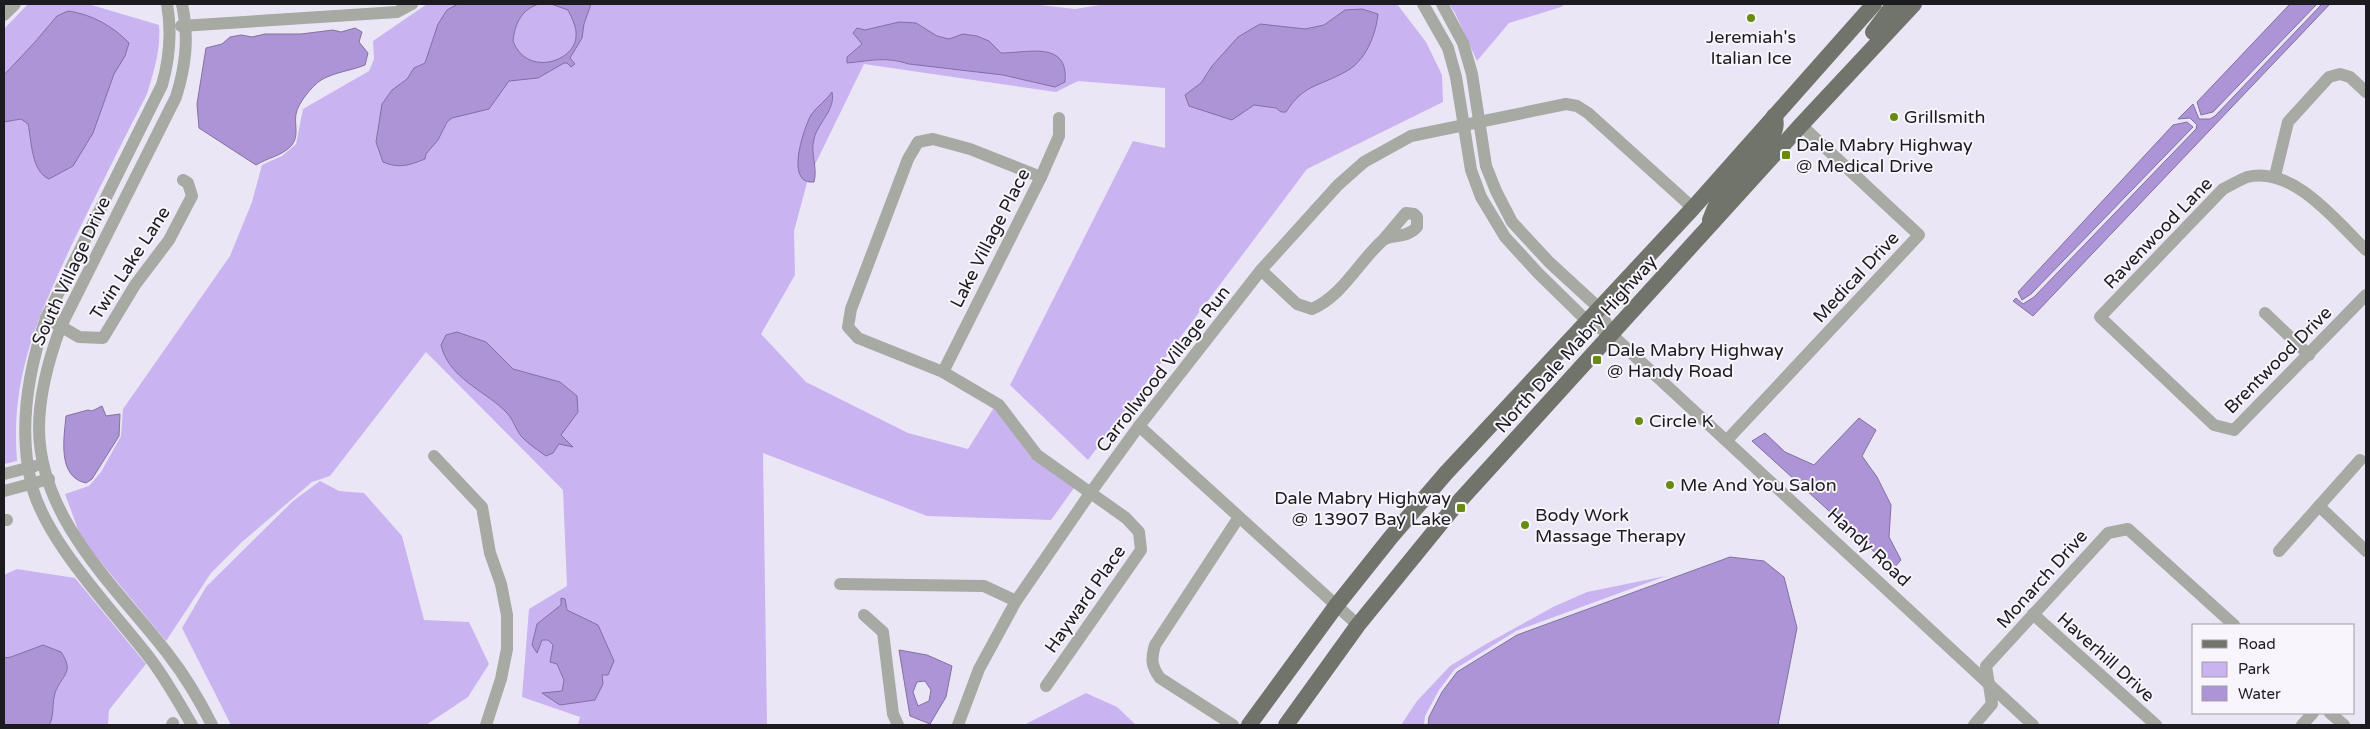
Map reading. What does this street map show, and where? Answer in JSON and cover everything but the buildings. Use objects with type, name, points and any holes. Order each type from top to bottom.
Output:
[{"type":"main road","name":"North Dale Mabry Highway","points":[[1249,725],[1336,606],[1391,537],[1446,473],[1693,208],[1874,4]]},
{"type":"main road","points":[[1801,124],[1826,86],[1886,17],[1894,4]]},
{"type":"main road","name":"North Dale Mabry Highway","points":[[1286,725],[1358,625],[1455,506],[1612,335],[1801,124],[1912,5]]},
{"type":"main road","points":[[1705,231],[1719,199],[1774,137],[1777,122],[1774,116]]},
{"type":"street","points":[[4,15],[15,4]]},
{"type":"street","name":"South Village Drive","points":[[167,4],[171,24],[169,57],[162,85],[46,318],[34,353],[27,392],[24,426],[31,484],[62,547],[153,662],[192,725]]},
{"type":"street","name":"South Village Drive","points":[[182,4],[187,27],[185,68],[176,97],[61,326],[49,360],[39,430],[44,464],[49,479],[59,508],[77,541],[170,656],[192,688],[212,725]]},
{"type":"street","points":[[171,24],[187,27],[397,12],[412,4]]},
{"type":"street","points":[[1423,4],[1448,48],[1456,77],[1471,170],[1481,197],[1505,237],[1587,321],[1612,335]]},
{"type":"street","points":[[1442,4],[1463,43],[1472,74],[1489,174],[1504,206],[1519,229],[1549,262],[1598,308],[1612,335]]},
{"type":"street","points":[[2275,176],[2288,122],[2329,77],[2340,74],[2350,76],[2366,92]]},
{"type":"street","name":"Carrollwood Village Run","points":[[958,725],[979,669],[1016,601],[1091,492],[1139,426],[1261,270],[1338,185],[1364,162],[1411,136],[1566,104],[1578,106],[1693,208]]},
{"type":"street","name":"Lake Village Place","points":[[943,372],[1042,177],[1059,136],[1059,118]]},
{"type":"street","name":"Medical Drive","points":[[1728,439],[1919,235],[1801,124]]},
{"type":"street","name":"Hayward Place","points":[[1042,177],[970,150],[933,139],[918,142],[908,159],[851,310],[848,327],[858,338],[943,372],[999,404],[1037,455],[1126,518],[1139,532],[1141,550],[1046,686]]},
{"type":"street","name":"Ravenwood Lane","points":[[2100,317],[2223,190],[2248,177],[2275,176],[2304,190],[2366,250]]},
{"type":"street","name":"Twin Lake Lane","points":[[46,318],[79,337],[103,338],[135,285],[168,240],[192,196],[188,182],[183,180]]},
{"type":"street","points":[[1505,237],[1519,229]]},
{"type":"street","points":[[1261,270],[1297,304],[1312,309],[1326,303],[1384,239]]},
{"type":"street","name":"Brentwood Drive","points":[[2100,317],[2214,425],[2234,430],[2366,295]]},
{"type":"street","points":[[2265,313],[2309,355]]},
{"type":"street","name":"Handy Road","points":[[1612,335],[1728,439],[2033,725]]},
{"type":"street","points":[[1139,426],[1358,625]]},
{"type":"street","points":[[434,456],[482,507],[490,553],[501,584],[507,615],[507,648],[501,679],[486,725]]},
{"type":"street","points":[[2279,550],[2360,460]]},
{"type":"street","points":[[4,474],[44,464]]},
{"type":"street","points":[[4,491],[49,479]]},
{"type":"street","points":[[2319,506],[2366,551]]},
{"type":"street","points":[[1233,725],[1160,678],[1154,669],[1151,659],[1155,645],[1239,517]]},
{"type":"street","name":"Monarch Drive","points":[[1991,686],[1986,666],[2108,533],[2128,529],[2233,624]]},
{"type":"street","points":[[840,584],[984,586],[1016,601]]},
{"type":"street","name":"Haverhill Drive","points":[[2033,614],[2156,725]]},
{"type":"street","points":[[864,616],[883,632],[893,714],[898,725]]},
{"type":"street","points":[[1974,725],[1992,704],[1991,686]]},
{"type":"street","points":[[2302,725],[2312,714]]},
{"type":"street","points":[[2331,714],[2344,725]]},
{"type":"green space","points":[[28,4],[88,4],[159,25],[159,43],[147,94],[74,240],[39,320],[23,373],[18,401],[16,430],[17,461],[4,464],[4,29]]},
{"type":"green space","points":[[427,4],[1031,4],[1075,9],[1106,4],[1397,4],[1426,42],[1442,75],[1443,102],[1307,169],[1088,460],[1010,385],[1133,141],[1165,148],[1165,88],[1078,81],[1056,92],[864,64],[808,179],[794,231],[795,275],[761,334],[806,382],[908,433],[968,449],[995,406],[1030,456],[1074,488],[1051,520],[927,516],[763,453],[767,725],[578,725],[580,717],[522,697],[529,609],[567,586],[563,490],[426,352],[330,476],[312,482],[242,542],[211,573],[166,641],[89,548],[79,532],[65,494],[89,486],[101,472],[121,436],[123,409],[230,256],[252,202],[262,165],[282,156],[296,144],[303,109],[369,71],[374,59],[373,41]]},
{"type":"green space","points":[[1449,4],[1565,4],[1561,7],[1509,23],[1477,61]]},
{"type":"green space","points":[[320,481],[339,491],[364,493],[402,536],[424,620],[469,622],[489,664],[468,697],[426,725],[231,725],[182,628],[206,587],[293,501]]},
{"type":"green space","points":[[17,569],[75,578],[146,664],[109,710],[108,725],[4,725],[4,575]]},
{"type":"green space","points":[[1666,576],[1516,631],[1455,669],[1439,690],[1425,716],[1424,725],[1401,725],[1417,701],[1450,666],[1486,644],[1553,607],[1587,592]]},
{"type":"green space","points":[[1086,693],[1117,707],[1136,725],[1024,725]]},
{"type":"water","points":[[458,4],[539,4],[528,9],[520,18],[513,41],[520,52],[529,59],[539,62],[550,62],[568,53],[574,45],[576,36],[575,26],[568,10],[551,4],[591,4],[584,24],[582,38],[570,58],[575,64],[571,67],[564,63],[538,78],[509,81],[489,109],[452,118],[447,122],[438,140],[426,154],[425,159],[404,165],[383,162],[376,142],[382,104],[392,90],[407,79],[414,68],[425,63],[438,24],[447,10]]},
{"type":"water","points":[[2290,4],[2317,4],[2213,112],[2201,115],[2197,102]]},
{"type":"water","points":[[2322,4],[2330,4],[2033,316],[2013,301],[2016,298],[2023,304],[2034,297],[2196,129],[2197,125],[2190,118],[2178,119],[2193,104],[2199,119],[2210,119],[2215,116]]},
{"type":"water","points":[[1362,9],[1378,14],[1375,31],[1364,55],[1345,72],[1305,91],[1286,112],[1281,112],[1276,108],[1254,105],[1232,120],[1189,106],[1185,95],[1201,83],[1212,66],[1238,37],[1260,24],[1305,29],[1324,25],[1345,10]]},
{"type":"water","points":[[68,11],[85,15],[101,22],[116,31],[129,43],[125,56],[114,74],[93,133],[73,166],[49,179],[43,175],[36,163],[28,124],[21,119],[4,122],[4,75],[57,16]]},
{"type":"water","points":[[899,22],[916,23],[937,36],[949,39],[963,34],[977,36],[989,41],[1001,53],[1034,51],[1054,54],[1065,69],[1065,82],[1055,87],[1003,75],[909,64],[892,60],[847,63],[847,57],[862,44],[853,33],[857,28],[865,30]]},
{"type":"water","points":[[355,28],[362,32],[359,42],[368,53],[365,65],[326,77],[314,86],[302,100],[297,110],[295,139],[290,147],[282,153],[256,165],[199,128],[197,104],[206,48],[222,44],[230,37],[241,35],[252,37],[265,34],[301,34],[333,30],[341,32]]},
{"type":"water","points":[[832,92],[831,105],[816,133],[813,144],[814,182],[805,181],[800,175],[798,166],[804,131],[811,115]]},
{"type":"water","points":[[2187,122],[2193,127],[2031,294],[2022,300],[2018,292],[2173,125]]},
{"type":"water","points":[[457,332],[486,342],[513,369],[560,382],[577,396],[578,412],[561,435],[573,447],[559,444],[553,453],[546,456],[521,436],[510,416],[504,410],[459,375],[445,356],[441,345],[446,335]]},
{"type":"water","points":[[102,406],[106,416],[120,414],[119,436],[92,479],[86,483],[70,473],[66,465],[64,435],[66,416],[88,410],[92,411]]},
{"type":"water","points":[[1859,418],[1876,430],[1862,456],[1877,477],[1891,505],[1889,537],[1901,560],[1893,569],[1752,441],[1765,433],[1785,452],[1814,465]]},
{"type":"water","points":[[1730,557],[1764,561],[1784,577],[1797,628],[1778,725],[1428,725],[1429,717],[1442,692],[1457,672],[1517,635]]},
{"type":"water","points":[[561,598],[565,599],[567,610],[598,625],[614,661],[608,675],[602,675],[603,684],[595,700],[560,705],[542,693],[562,691],[564,680],[557,664],[550,662],[553,645],[548,640],[542,640],[537,653],[532,645],[537,624],[561,605]]},
{"type":"water","points":[[43,645],[61,652],[67,665],[66,673],[55,693],[51,721],[49,725],[4,725],[4,658]]},
{"type":"water","points":[[899,650],[927,655],[952,666],[946,697],[930,724],[910,716]],"holes":[[[925,681],[931,690],[929,701],[918,706],[913,692],[917,682]]]},
{"type":"place","name":"Jeremiah's Italian Ice","points":[[1751,18]]},
{"type":"place","name":"Grillsmith","points":[[1894,117]]},
{"type":"place","name":"Dale Mabry Highway @ Medical Drive","points":[[1786,155]]},
{"type":"place","name":"Dale Mabry Highway @ Handy Road","points":[[1597,360]]},
{"type":"place","name":"Circle K","points":[[1639,421]]},
{"type":"place","name":"Me And You Salon","points":[[1670,485]]},
{"type":"place","name":"Dale Mabry Highway @ 13907 Bay Lake","points":[[1461,508]]},
{"type":"place","name":"Body Work Massage Therapy","points":[[1525,525]]}]
